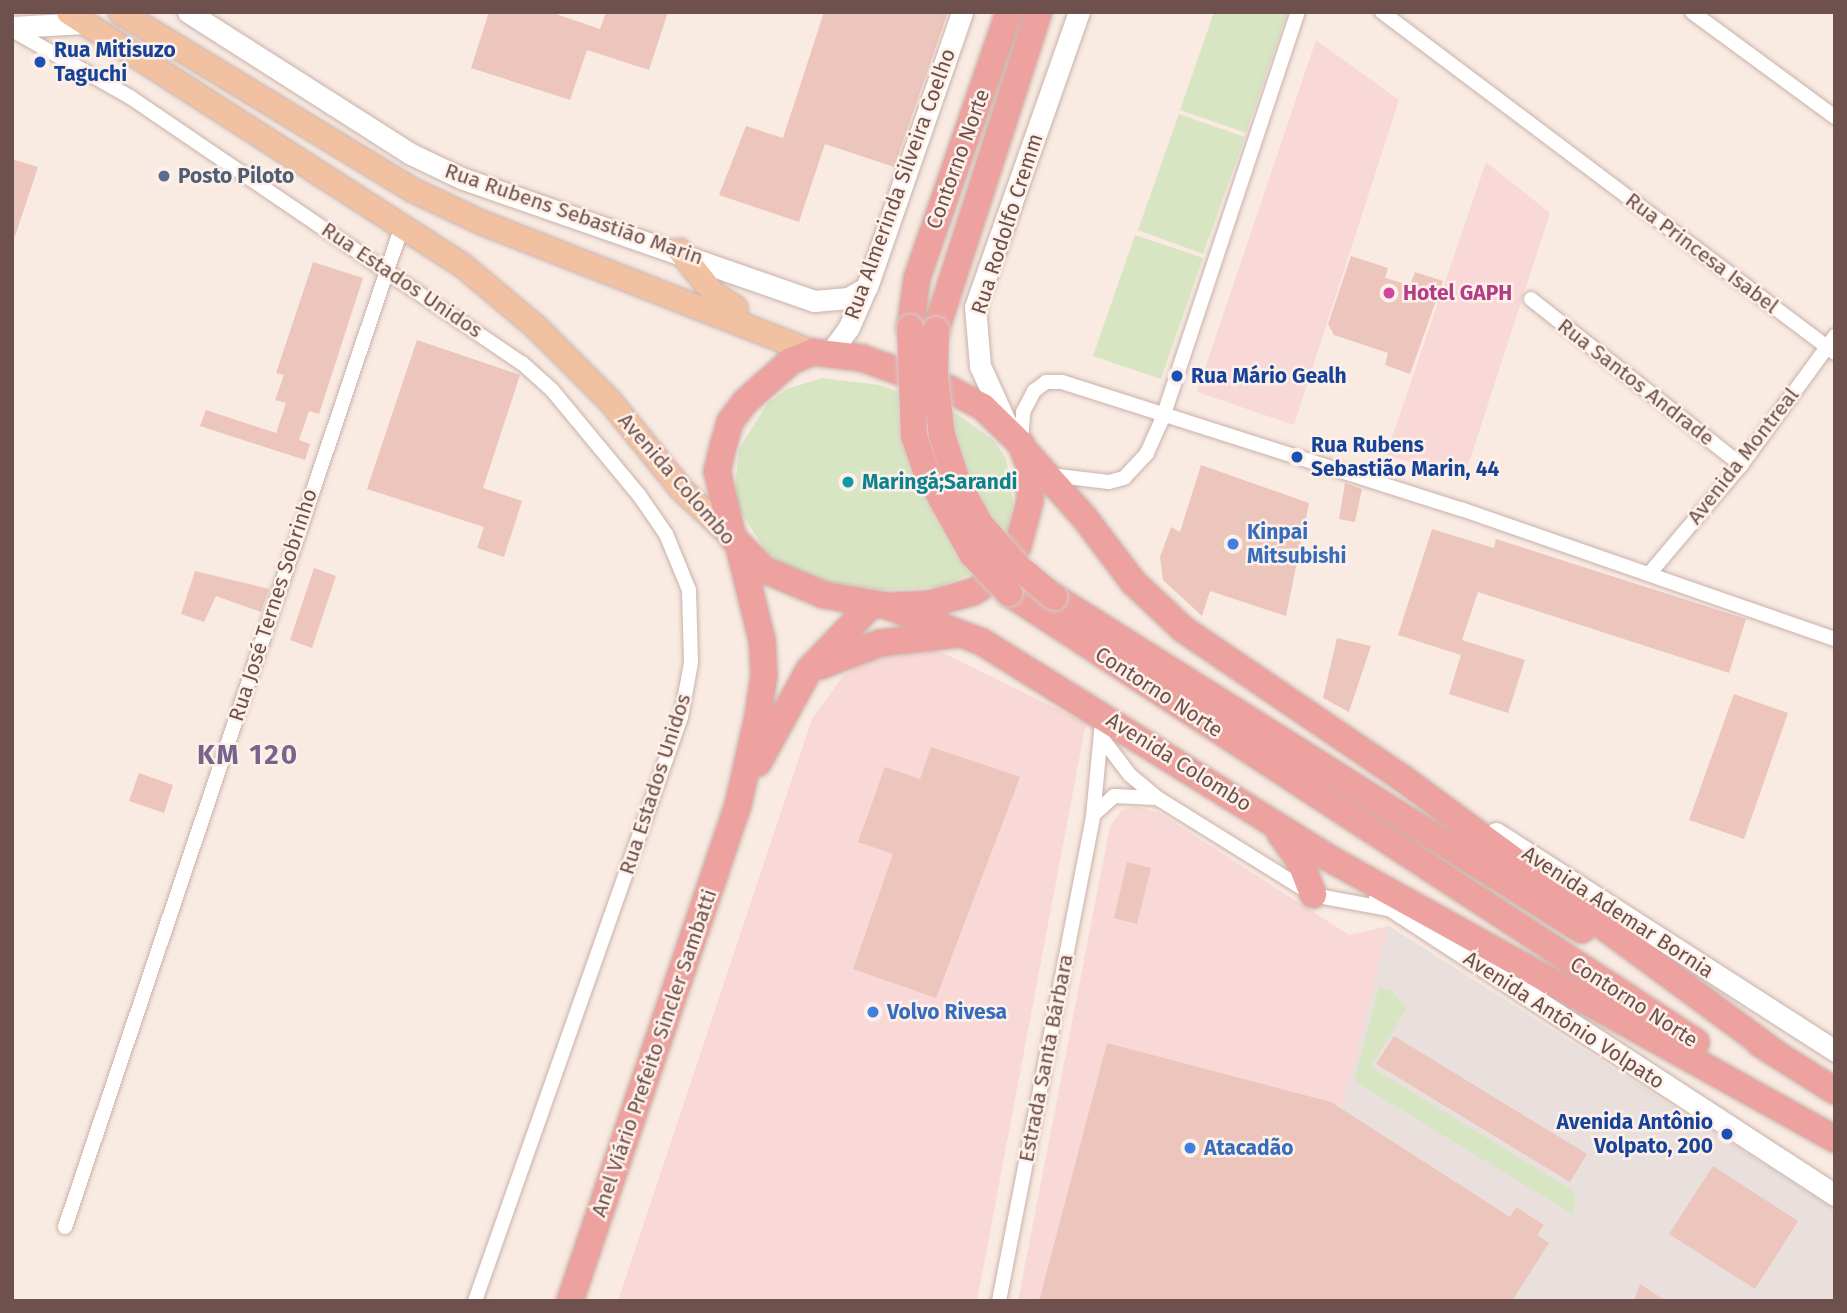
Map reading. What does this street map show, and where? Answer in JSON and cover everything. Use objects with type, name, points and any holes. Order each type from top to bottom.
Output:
[{"type":"highway","name":"Contorno Norte","points":[[1009,12],[918,278],[908,368],[914,436],[926,471],[972,554],[1009,593],[1500,917],[1835,1131]]},
{"type":"highway","name":"Contorno Norte","points":[[1039,12],[964,236],[936,330],[935,377],[943,435],[958,485],[980,524],[1018,567],[1054,597],[1772,1051]]},
{"type":"highway","points":[[822,352],[949,389],[983,407],[1019,440],[1050,475],[1134,583],[1183,629],[1401,777],[1772,1051],[1835,1091]]},
{"type":"highway","name":"Anel Viário Prefeito Sincler Sambatti","points":[[738,806],[764,675],[762,640],[717,471],[730,422],[768,380],[791,361],[822,352]]},
{"type":"highway","points":[[880,605],[929,604],[973,592],[1006,566],[1018,547],[1030,501],[1031,470],[1019,440]]},
{"type":"highway","name":"Avenida Colombo","points":[[736,545],[792,584],[880,605],[964,634],[1102,725],[1267,818],[1334,861],[1835,1139]]},
{"type":"highway","name":"Anel Viário Prefeito Sincler Sambatti","points":[[570,1301],[738,806],[787,703],[809,670],[880,605]]},
{"type":"highway","points":[[809,670],[892,640],[964,634]]},
{"type":"highway","points":[[1267,818],[1301,863],[1313,895]]},
{"type":"main road","points":[[120,12],[411,189],[481,222],[822,352]]},
{"type":"main road","name":"Avenida Colombo","points":[[77,18],[403,223],[461,264],[535,327],[608,400],[681,489],[736,545]]},
{"type":"main road","points":[[678,250],[714,295],[782,337]]},
{"type":"street","name":"Rua Rubens Sebastião Marin","points":[[188,12],[411,154],[461,178],[678,250],[814,300],[848,299],[867,287]]},
{"type":"street","name":"Rua Almerinda Silveira Coelho","points":[[822,352],[849,327],[867,287],[962,12]]},
{"type":"street","name":"Rua Rodolfo Cremm","points":[[1019,440],[980,366],[975,307],[1079,12]]},
{"type":"street","points":[[1050,475],[1109,482],[1125,478],[1147,453],[1163,417],[1298,12]]},
{"type":"street","name":"Rua Princesa Isabel","points":[[1382,12],[1569,153],[1832,345]]},
{"type":"street","points":[[1692,12],[1835,117]]},
{"type":"street","points":[[12,29],[77,18]]},
{"type":"street","name":"Rua Estados Unidos","points":[[12,29],[130,97],[495,342],[552,390],[666,534],[689,590],[691,663],[681,718],[475,1301]]},
{"type":"street","name":"Rua José Ternes Sobrinho","points":[[65,1227],[385,268],[403,223]]},
{"type":"street","name":"Rua Santos Andrade","points":[[1531,299],[1741,465]]},
{"type":"street","name":"Avenida Montreal","points":[[1649,574],[1741,465],[1832,345]]},
{"type":"street","points":[[1019,440],[1034,391],[1046,382],[1076,386],[1163,417],[1456,507],[1835,639]]},
{"type":"street","points":[[1102,725],[1130,775],[1159,799],[1313,895],[1398,911]]},
{"type":"street","name":"Estrada Santa Bárbara","points":[[999,1301],[1093,816],[1102,725]]},
{"type":"street","name":"Avenida Ademar Bornia","points":[[1401,777],[1426,787],[1835,1051]]},
{"type":"street","points":[[1093,816],[1114,796],[1159,799]]},
{"type":"street","name":"Avenida Antônio Volpato","points":[[1334,861],[1358,884],[1398,911],[1835,1195]]},
{"type":"shaded area","points":[[1316,40],[1399,100],[1294,425],[1197,392]]},
{"type":"shaded area","points":[[1486,162],[1550,213],[1464,478],[1386,455]]},
{"type":"shaded area","name":"Volvo Rivesa","points":[[929,646],[1086,723],[977,1301],[618,1301],[812,719],[843,676],[878,655]]},
{"type":"shaded area","name":"Atacadão","points":[[1136,807],[1158,812],[1349,935],[1389,926],[1292,1301],[1018,1301],[1110,826],[1122,810]]},
{"type":"shaded area","points":[[1389,926],[1835,1209],[1835,1301],[1292,1301]]},
{"type":"green space","points":[[1214,12],[1287,14],[1246,133],[1180,110]]},
{"type":"green space","points":[[1179,114],[1245,137],[1203,254],[1138,230]]},
{"type":"green space","points":[[1135,235],[1203,258],[1161,379],[1093,356]]},
{"type":"green space","points":[[822,378],[879,385],[918,399],[957,414],[993,440],[1006,458],[1013,503],[1006,538],[981,570],[937,587],[883,590],[824,581],[779,562],[766,551],[739,509],[735,485],[739,449],[767,404],[787,389]]},
{"type":"green space","points":[[1379,987],[1392,991],[1407,1008],[1371,1067],[1575,1192],[1574,1215],[1354,1081]]},
{"type":"building","points":[[489,12],[550,12],[600,29],[606,12],[668,12],[649,70],[587,50],[570,100],[471,68]]},
{"type":"building","points":[[824,12],[948,12],[894,167],[825,144],[799,222],[719,195],[746,126],[783,138]]},
{"type":"building","points":[[12,159],[38,167],[15,236],[12,236]]},
{"type":"building","points":[[1351,256],[1388,268],[1385,278],[1410,285],[1415,272],[1443,281],[1410,374],[1385,365],[1388,353],[1334,335],[1328,324]]},
{"type":"building","points":[[313,262],[363,278],[319,414],[309,411],[299,440],[310,444],[305,460],[200,426],[206,410],[276,433],[286,403],[275,400],[284,375],[276,373]]},
{"type":"building","points":[[417,340],[520,375],[483,488],[522,501],[504,557],[477,548],[484,527],[367,489]]},
{"type":"building","name":"Kinpai Mitsubishi","points":[[1201,465],[1309,503],[1286,616],[1210,591],[1202,616],[1163,580],[1160,557],[1171,527],[1180,532]]},
{"type":"building","points":[[1345,483],[1362,489],[1355,522],[1339,519]]},
{"type":"building","points":[[1432,529],[1494,548],[1496,539],[1746,619],[1729,673],[1478,592],[1462,640],[1525,660],[1508,713],[1449,694],[1461,655],[1398,635]]},
{"type":"building","points":[[314,568],[336,576],[312,648],[290,640]]},
{"type":"building","points":[[195,571],[269,589],[261,612],[216,596],[204,622],[181,614]]},
{"type":"building","points":[[1337,638],[1371,646],[1349,712],[1323,698]]},
{"type":"building","points":[[1734,694],[1788,713],[1744,839],[1689,820]]},
{"type":"building","points":[[931,747],[1020,777],[936,998],[853,969],[893,854],[858,842],[885,767],[920,779]]},
{"type":"building","points":[[139,773],[173,785],[164,813],[129,801]]},
{"type":"building","points":[[1127,862],[1151,868],[1137,924],[1114,918]]},
{"type":"building","points":[[1394,1036],[1587,1154],[1570,1182],[1376,1064]]},
{"type":"building","points":[[1107,1043],[1331,1102],[1510,1217],[1516,1207],[1544,1225],[1537,1235],[1549,1243],[1512,1301],[1039,1301]]},
{"type":"building","points":[[1713,1166],[1798,1221],[1755,1289],[1669,1234]]},
{"type":"building","points":[[1640,1284],[1666,1301],[1634,1301]]},
{"type":"place","name":"Rua Mitisuzo Taguchi","points":[[40,62]]},
{"type":"place","name":"Posto Piloto","points":[[164,176]]},
{"type":"place","name":"Hotel GAPH","points":[[1389,293]]},
{"type":"place","name":"Rua Mário Gealh","points":[[1177,376]]},
{"type":"place","name":"Rua Rubens Sebastião Marin, 44","points":[[1297,457]]},
{"type":"place","name":"Maringá;Sarandi","points":[[848,482]]},
{"type":"place","name":"Kinpai Mitsubishi","points":[[1233,544]]},
{"type":"place","name":"Volvo Rivesa","points":[[873,1012]]},
{"type":"place","name":"Avenida Antônio Volpato, 200","points":[[1727,1134]]},
{"type":"place","name":"Atacadão","points":[[1190,1148]]},
{"type":"district","name":"KM 120","points":[[248,755]]}]
